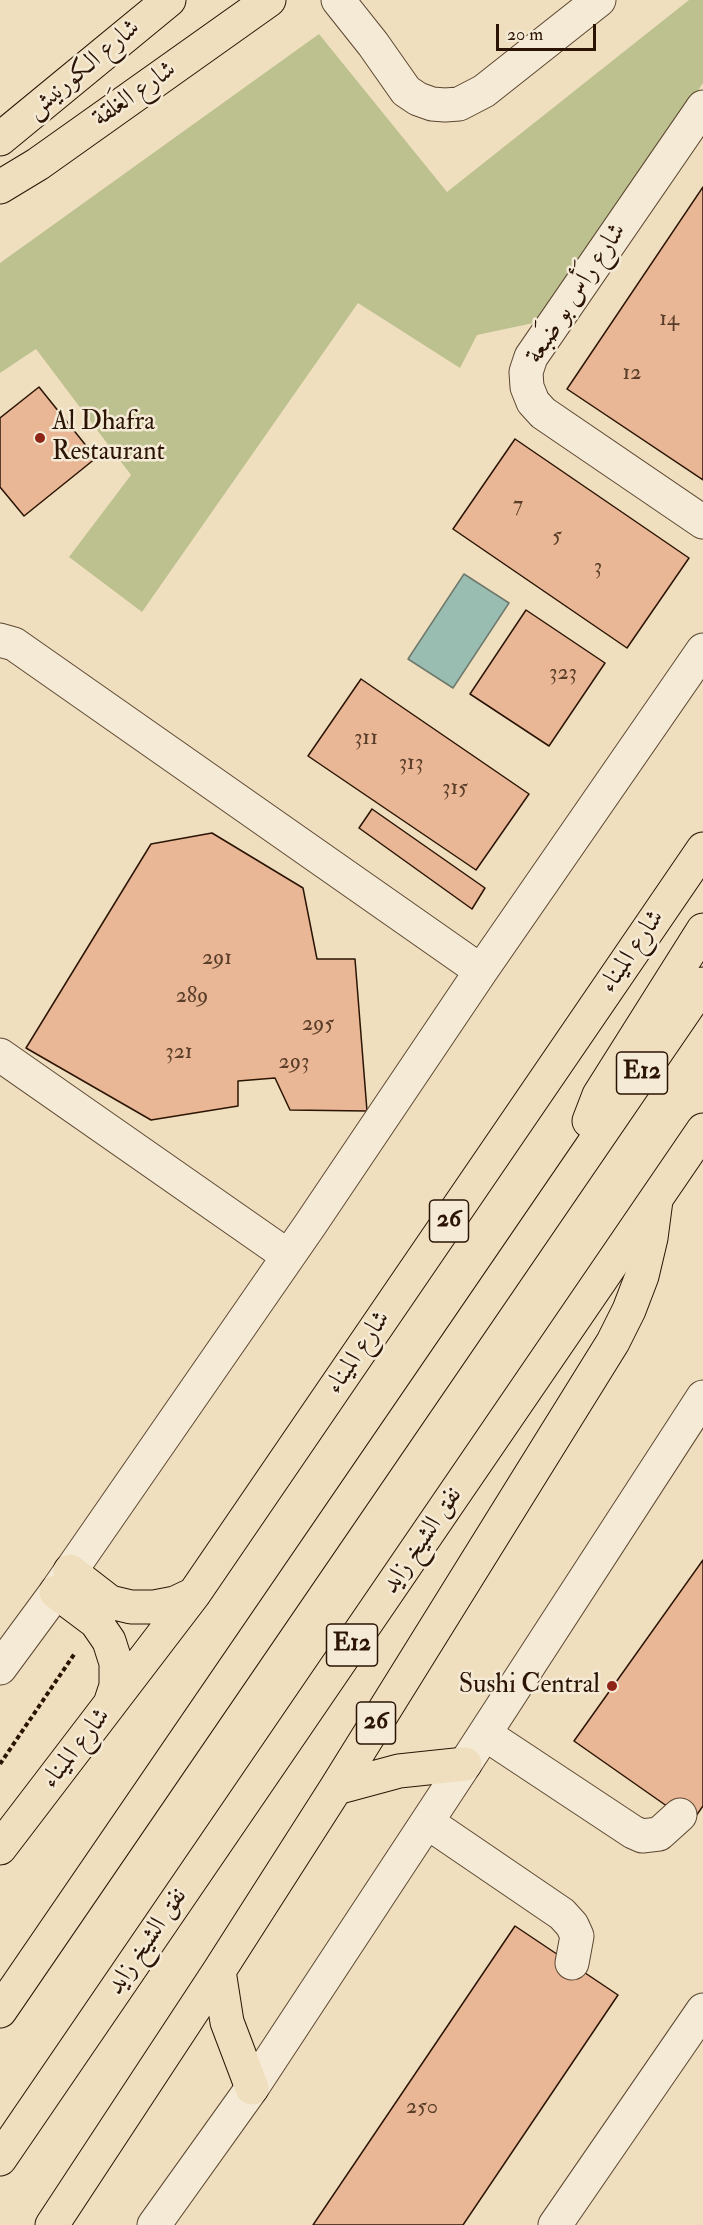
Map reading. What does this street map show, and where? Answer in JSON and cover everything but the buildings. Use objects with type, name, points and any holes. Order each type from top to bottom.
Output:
[{"type":"main road","name":"شارع الكورنيش","points":[[0,139],[169,0]]},
{"type":"main road","name":"شارع الغَلقة","points":[[0,187],[38,164],[269,0]]},
{"type":"main road","name":"شارع الميناء","points":[[0,1848],[194,1594],[703,849]]},
{"type":"main road","points":[[580,1161],[584,1137],[599,1095],[703,930]]},
{"type":"main road","name":"E12","points":[[0,2011],[703,984]]},
{"type":"main road","name":"نفق الشيخ زايد","points":[[0,2159],[703,1130]]},
{"type":"main road","name":"26","points":[[52,2225],[336,1788],[613,1342],[642,1276],[651,1238],[656,1200]]},
{"type":"main road","points":[[63,1581],[110,1602],[131,1607],[175,1603],[194,1594]]},
{"type":"main road","points":[[63,1581],[109,1641],[116,1663],[116,1686],[108,1708]]},
{"type":"main road","points":[[336,1788],[399,1771],[465,1764]]},
{"type":"main road","points":[[219,1971],[227,2022],[252,2088]]},
{"type":"street","points":[[338,0],[406,91],[418,99],[432,104],[445,105],[459,104],[484,91],[599,0]]},
{"type":"street","name":"شارع رَأس بو ضَبعة","points":[[703,107],[531,357],[526,372],[527,387],[533,402],[543,413],[703,522]]},
{"type":"street","points":[[0,640],[14,644],[481,971]]},
{"type":"street","points":[[0,1668],[288,1256],[703,650]]},
{"type":"street","points":[[0,1055],[288,1256]]},
{"type":"street","points":[[153,2225],[252,2088],[703,1397]]},
{"type":"street","points":[[485,1734],[642,1836],[658,1834],[680,1815]]},
{"type":"street","points":[[427,1822],[562,1914],[572,1925],[577,1936],[572,1963]]},
{"type":"street","points":[[555,2225],[703,2010]]},
{"type":"path","points":[[0,1764],[96,1622]]},
{"type":"green space","points":[[689,0],[703,0],[703,83],[543,321],[477,335],[460,368],[358,303],[142,612],[69,557],[131,475],[36,349],[0,373],[0,263],[319,34],[447,192]]},
{"type":"water","points":[[464,574],[509,603],[453,688],[408,659]]},
{"type":"place","name":"Al Dhafra Restaurant","points":[[40,438]]},
{"type":"place","name":"Sushi Central","points":[[612,1686]]}]
